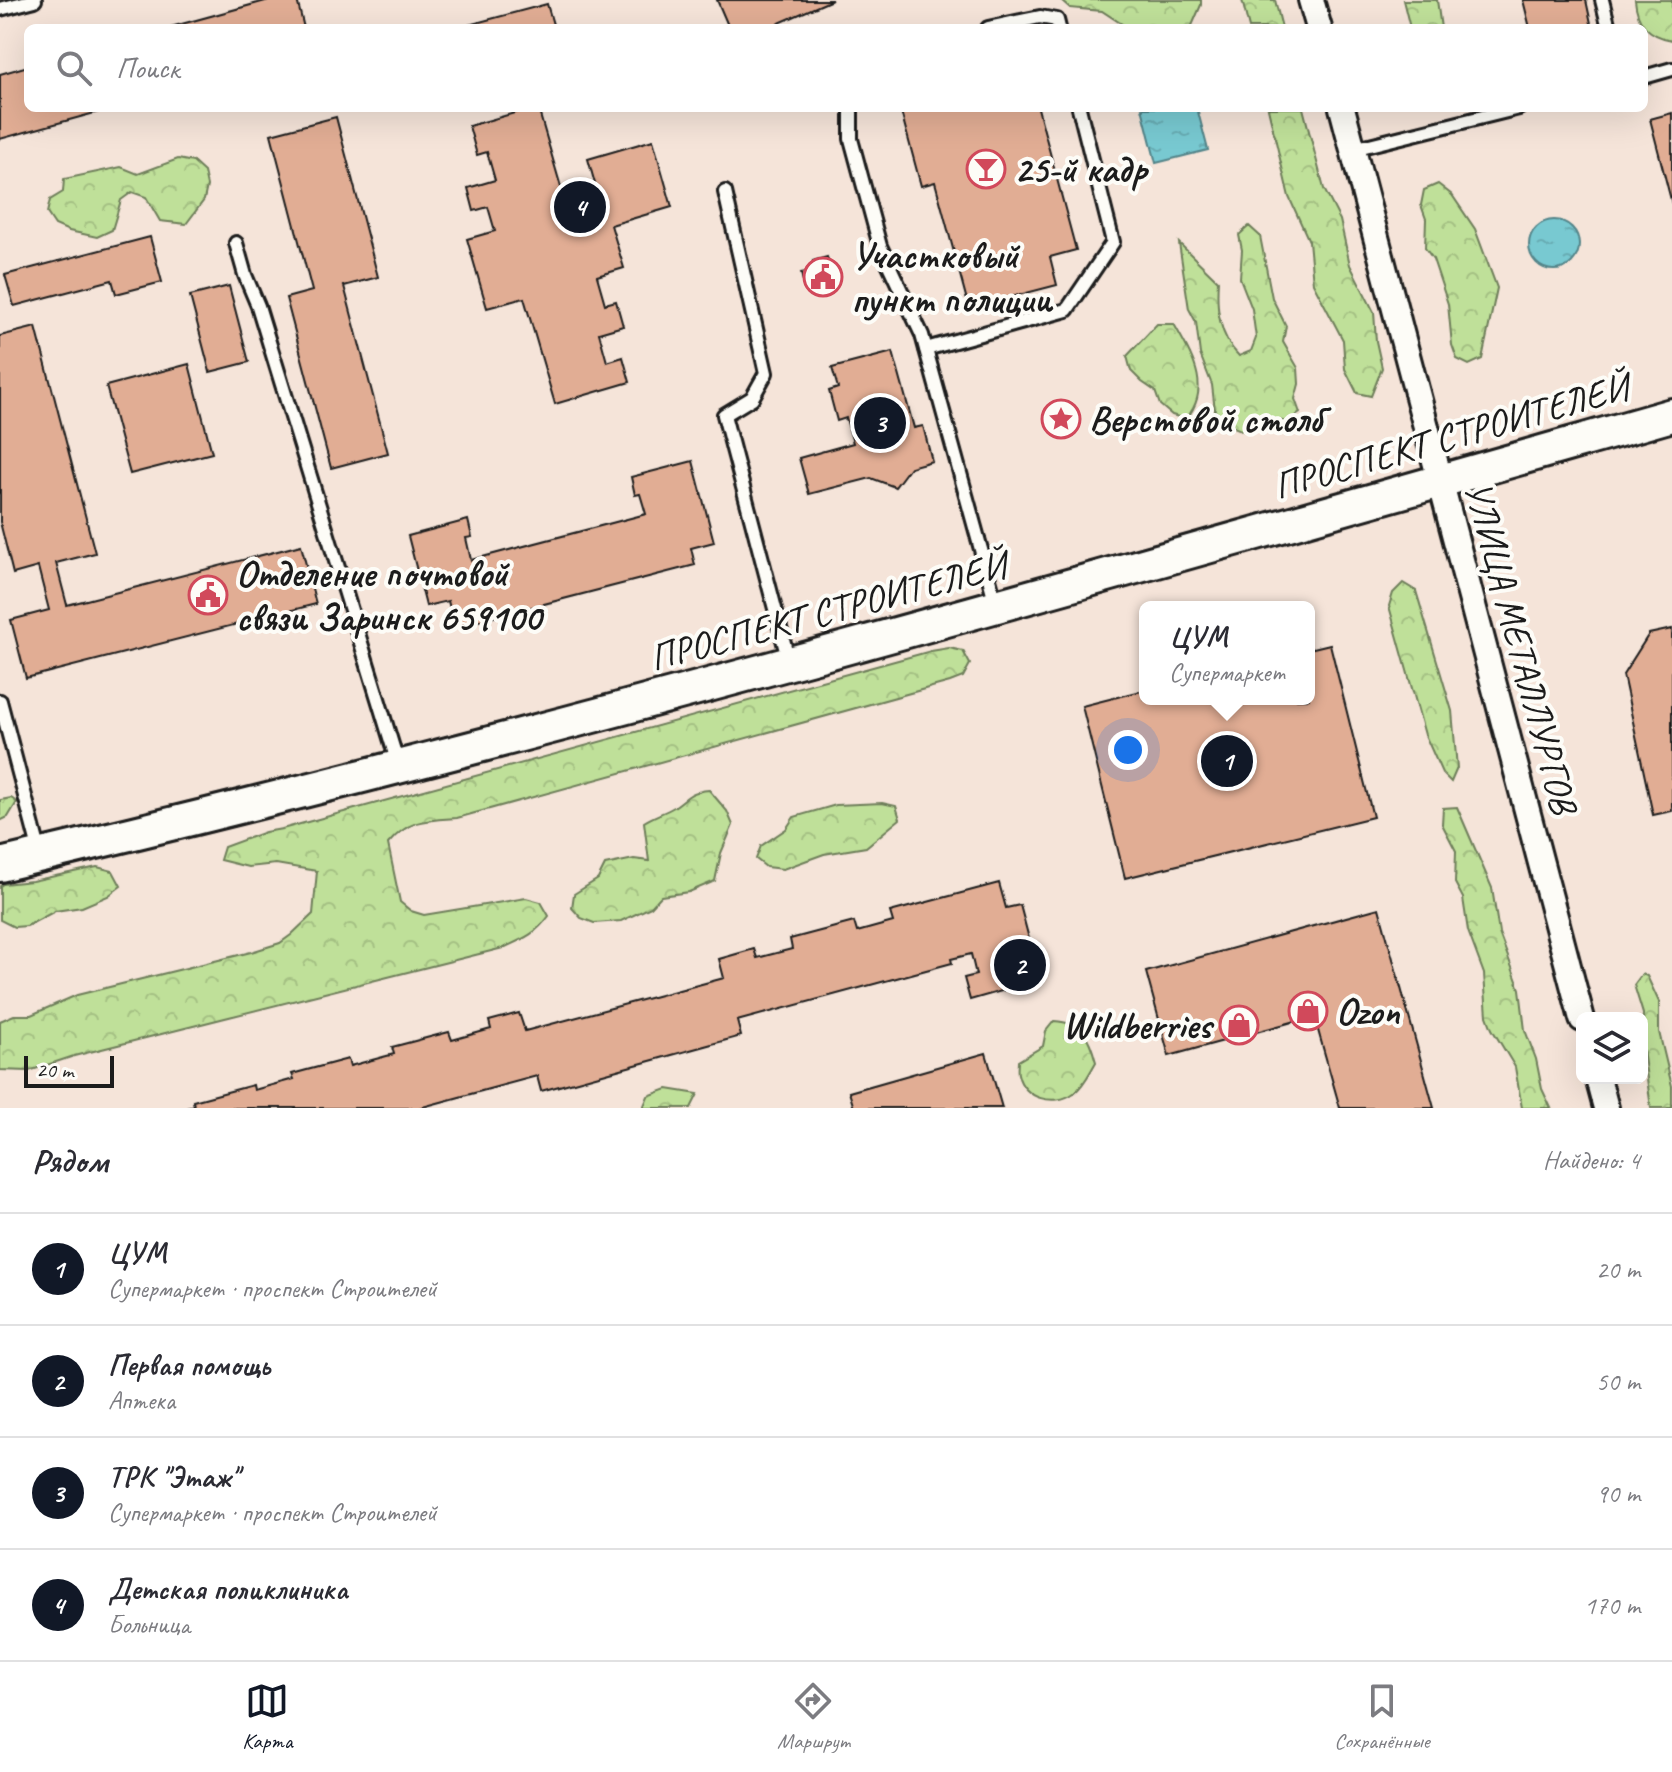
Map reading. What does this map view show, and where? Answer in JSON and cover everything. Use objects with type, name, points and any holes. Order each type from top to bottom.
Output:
[{"type":"street","points":[[1311,0],[1318,24]]},
{"type":"street","name":"УЛИЦА МЕТАЛЛУРГОВ","points":[[1343,112],[1580,1012]]},
{"type":"street","name":"ПРОСПЕКТ СТРОИТЕЛЕЙ","points":[[0,865],[399,767],[996,607],[1672,415]]},
{"type":"street","points":[[1600,1084],[1606,1108]]},
{"type":"lane","points":[[0,9],[35,0]]},
{"type":"lane","points":[[1602,0],[1608,24]]},
{"type":"lane","points":[[1007,24],[1040,17],[1057,20],[1058,24]]},
{"type":"lane","points":[[1648,76],[1672,69]]},
{"type":"lane","points":[[851,112],[851,139],[880,246],[922,335],[996,607]]},
{"type":"lane","points":[[926,349],[1067,310],[1113,242],[1080,112]]},
{"type":"lane","points":[[1353,149],[1503,112]]},
{"type":"lane","points":[[725,192],[766,373],[752,398],[724,415],[789,662]]},
{"type":"lane","points":[[236,243],[399,767]]},
{"type":"lane","points":[[0,701],[40,856]]},
{"type":"green space","points":[[1061,0],[1201,0],[1193,24],[1122,24],[1102,11],[1070,8]]},
{"type":"green space","points":[[1242,0],[1275,0],[1281,24],[1248,24]]},
{"type":"green space","points":[[1403,0],[1437,0],[1440,24],[1409,24]]},
{"type":"green space","points":[[1635,0],[1672,0],[1672,40],[1650,32],[1648,24],[1643,24]]},
{"type":"green space","points":[[1269,112],[1304,112],[1324,189],[1340,220],[1350,265],[1374,312],[1382,368],[1371,396],[1357,393],[1345,369],[1343,340],[1313,283],[1309,241],[1289,197]]},
{"type":"green space","points":[[178,159],[193,162],[204,172],[207,186],[204,200],[186,224],[160,221],[146,197],[132,192],[121,200],[112,230],[97,237],[55,225],[47,213],[50,200],[63,192],[64,179],[121,167],[138,174]]},
{"type":"green space","points":[[1438,184],[1452,195],[1475,229],[1497,288],[1482,359],[1469,365],[1457,359],[1452,345],[1448,304],[1433,259],[1425,248],[1426,219],[1421,205],[1424,190]]},
{"type":"green space","points":[[1249,226],[1260,236],[1272,298],[1286,326],[1283,342],[1298,368],[1299,384],[1295,399],[1300,413],[1287,422],[1273,419],[1248,433],[1224,423],[1215,411],[1212,385],[1200,354],[1196,322],[1189,309],[1179,243],[1218,281],[1220,322],[1227,340],[1239,356],[1251,351],[1256,338],[1252,309],[1240,278],[1242,250],[1239,235]]},
{"type":"green space","points":[[1157,324],[1174,324],[1196,371],[1198,395],[1186,419],[1172,415],[1160,405],[1155,391],[1131,371],[1127,356]]},
{"type":"green space","points":[[1403,583],[1416,591],[1452,711],[1457,768],[1451,782],[1442,773],[1425,735],[1389,606],[1393,593]]},
{"type":"green space","points":[[949,648],[963,651],[970,664],[963,677],[950,682],[457,818],[419,822],[403,830],[388,844],[400,902],[411,911],[424,915],[526,898],[541,902],[549,916],[528,936],[503,948],[74,1056],[29,1071],[0,1070],[0,1021],[14,1015],[31,1015],[77,995],[280,943],[313,914],[317,871],[276,864],[248,867],[220,860],[224,847],[265,832]]},
{"type":"green space","points":[[709,790],[727,811],[733,825],[721,853],[715,881],[689,892],[661,896],[651,907],[621,921],[594,923],[581,918],[572,908],[574,894],[598,879],[605,865],[634,859],[649,861],[644,822],[693,794]]},
{"type":"green space","points":[[11,798],[17,802],[8,817],[0,821],[0,800]]},
{"type":"green space","points":[[882,803],[896,806],[900,819],[866,847],[824,854],[783,869],[766,867],[756,859],[761,846],[786,829],[794,817],[836,805]]},
{"type":"green space","points":[[1457,807],[1492,888],[1499,933],[1520,989],[1525,1030],[1536,1059],[1542,1089],[1551,1108],[1522,1108],[1515,1067],[1487,1016],[1484,974],[1468,931],[1463,898],[1455,883],[1456,851],[1442,824],[1443,808]]},
{"type":"green space","points":[[97,867],[113,871],[121,886],[108,896],[82,907],[55,911],[27,926],[14,927],[0,920],[0,886],[3,884]]},
{"type":"green space","points":[[1642,974],[1647,976],[1659,1002],[1659,1032],[1672,1086],[1672,1108],[1651,1108],[1648,1084],[1648,1012],[1642,1012],[1634,985]]},
{"type":"green space","points":[[1054,1021],[1064,1022],[1084,1032],[1096,1062],[1074,1093],[1049,1100],[1033,1095],[1021,1083],[1018,1061],[1043,1046],[1046,1031]]},
{"type":"green space","points":[[667,1089],[698,1094],[691,1108],[643,1108],[648,1096]]},
{"type":"water","points":[[1143,112],[1198,112],[1208,150],[1156,163]]},
{"type":"water","points":[[1554,220],[1571,228],[1579,245],[1571,262],[1554,270],[1537,262],[1529,245],[1537,228]]},
{"type":"building","points":[[269,0],[297,0],[303,24],[182,24]]},
{"type":"building","points":[[717,0],[832,0],[777,24],[727,24]]},
{"type":"building","points":[[1523,0],[1586,0],[1591,24],[1529,24]]},
{"type":"building","points":[[547,4],[553,24],[472,24]]},
{"type":"building","points":[[24,67],[24,112],[98,112],[0,139],[0,74]]},
{"type":"building","points":[[518,112],[539,112],[565,201],[597,191],[588,159],[653,140],[672,207],[611,225],[624,268],[597,276],[605,304],[616,301],[623,326],[599,333],[607,362],[623,357],[630,382],[555,404],[524,298],[487,308],[467,239],[495,231],[488,207],[474,211],[468,188],[495,180],[487,152],[477,155],[469,126]]},
{"type":"building","points":[[901,112],[1039,112],[1076,250],[1050,257],[1057,285],[969,308],[935,182],[921,186]]},
{"type":"building","points":[[1672,113],[1672,204],[1650,119]]},
{"type":"building","points":[[336,117],[378,277],[344,286],[388,453],[331,468],[286,298],[312,291],[271,134]]},
{"type":"building","points":[[150,237],[162,282],[116,294],[112,280],[14,306],[5,275]]},
{"type":"building","points":[[827,257],[833,280],[804,286],[801,273],[815,270],[813,261]]},
{"type":"building","points":[[229,286],[249,362],[210,372],[190,296]]},
{"type":"building","points":[[36,327],[95,553],[56,563],[67,605],[301,545],[316,604],[26,678],[11,620],[49,610],[38,567],[13,574],[0,522],[0,336]]},
{"type":"building","points":[[893,352],[914,428],[923,426],[932,461],[910,467],[895,487],[871,478],[809,494],[799,458],[853,443],[846,418],[837,421],[829,391],[838,388],[832,368]]},
{"type":"building","points":[[189,364],[212,453],[130,474],[106,386]]},
{"type":"building","points":[[693,461],[714,542],[691,548],[695,565],[455,627],[448,601],[426,606],[408,536],[468,520],[472,537],[466,538],[471,560],[646,514],[640,494],[635,495],[631,477]]},
{"type":"building","points":[[1672,629],[1672,811],[1653,815],[1623,675],[1649,634]]},
{"type":"building","points":[[1330,644],[1373,817],[1125,878],[1082,706],[1139,692],[1139,705],[1315,705],[1315,648]]},
{"type":"building","points":[[999,883],[1006,908],[1020,905],[1040,980],[970,1000],[964,978],[976,975],[971,954],[951,959],[952,963],[737,1021],[741,1036],[541,1091],[537,1076],[419,1108],[186,1108],[194,1106],[193,1101],[253,1085],[254,1090],[294,1079],[292,1074],[348,1059],[350,1066],[394,1054],[392,1047],[449,1032],[452,1040],[491,1029],[489,1021],[519,1013],[525,1031],[724,978],[719,959],[754,949],[757,958],[792,949],[790,939],[854,922],[857,932],[893,922],[890,912]]},
{"type":"building","points":[[1379,908],[1434,1108],[1340,1108],[1314,1016],[1169,1056],[1146,972]]},
{"type":"building","points":[[986,1053],[1002,1108],[854,1108],[849,1092]]},
{"type":"place","name":"25-й кадр","points":[[986,169]]},
{"type":"place","name":"Детская поликлиника","points":[[580,207]]},
{"type":"place","name":"Участковый пункт полиции","points":[[823,277]]},
{"type":"place","name":"Верстовой столб","points":[[1061,419]]},
{"type":"place","name":"ТРК \"Этаж\"","points":[[880,423]]},
{"type":"place","name":"Отделение почтовой связи Заринск 659100","points":[[208,595]]},
{"type":"place","name":"ЦУМ","points":[[1227,761]]},
{"type":"place","name":"Первая помощь","points":[[1020,965]]},
{"type":"place","name":"Ozon","points":[[1308,1011]]},
{"type":"place","name":"Wildberries","points":[[1239,1025]]}]
